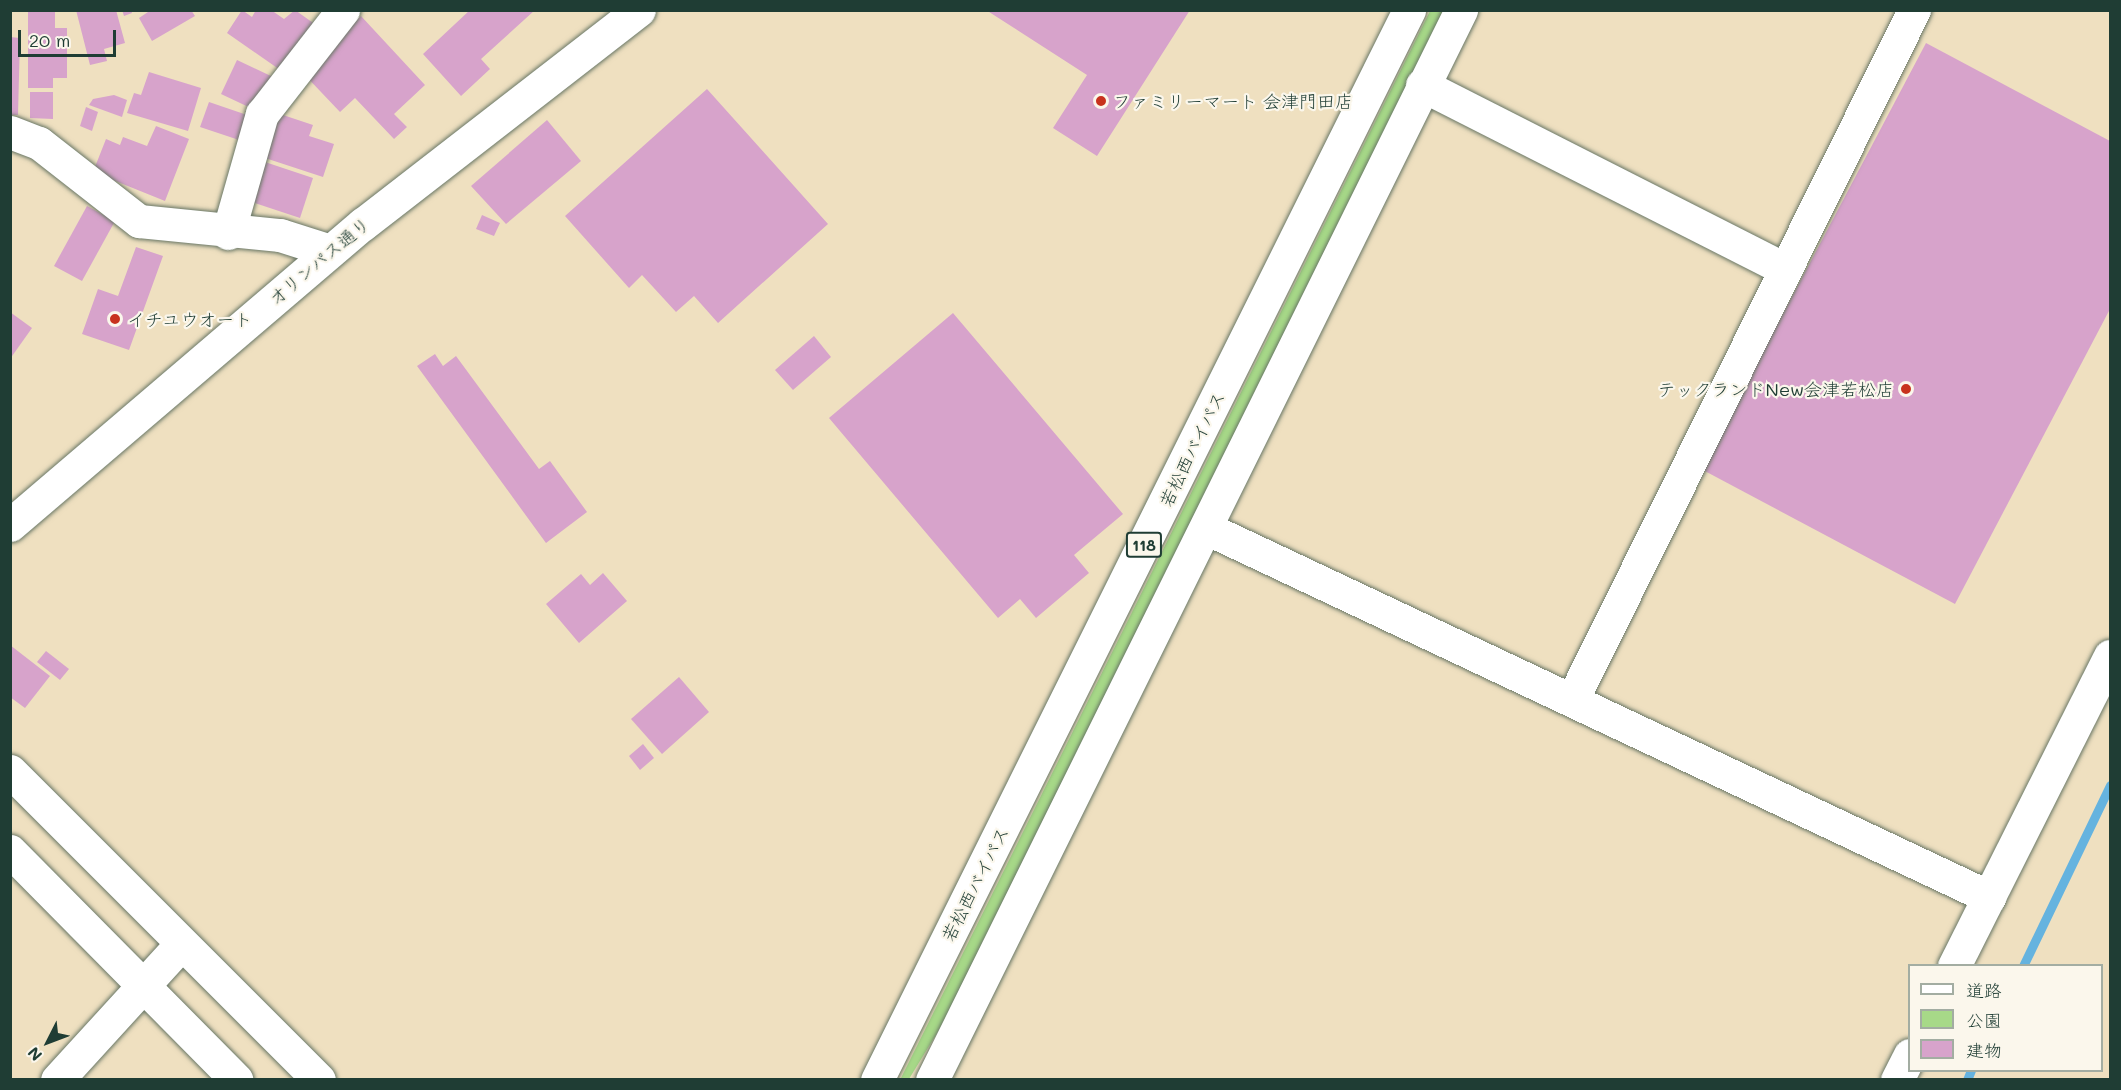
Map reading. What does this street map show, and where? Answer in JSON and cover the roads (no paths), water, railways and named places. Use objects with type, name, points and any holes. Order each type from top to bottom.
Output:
[{"type":"main road","points":[[228,233],[262,114],[344,10]]},
{"type":"main road","name":"オリンパス通り","points":[[10,525],[330,251],[639,10]]},
{"type":"main road","name":"若松西バイパス","points":[[878,1080],[1409,10]]},
{"type":"main road","name":"118","points":[[932,1080],[1461,10]]},
{"type":"main road","points":[[1578,688],[1914,10]]},
{"type":"main road","points":[[1422,85],[1785,269]]},
{"type":"main road","points":[[10,132],[39,143],[139,221],[228,233],[280,235],[330,251]]},
{"type":"main road","points":[[1206,528],[1989,897]]},
{"type":"main road","points":[[1955,964],[2110,656]]},
{"type":"main road","points":[[10,771],[180,944],[319,1080]]},
{"type":"main road","points":[[10,850],[142,987],[237,1080]]},
{"type":"main road","points":[[57,1080],[180,944]]},
{"type":"main road","points":[[1897,1080],[1908,1059]]},
{"type":"waterway","points":[[2024,964],[2110,785]]},
{"type":"waterway","points":[[1967,1080],[1970,1072]]},
{"type":"place","name":"ファミリーマート 会津門田店","points":[[1101,101]]},
{"type":"place","name":"イチユウオート","points":[[115,319]]},
{"type":"place","name":"テックランドNew会津若松店","points":[[1906,389]]}]
